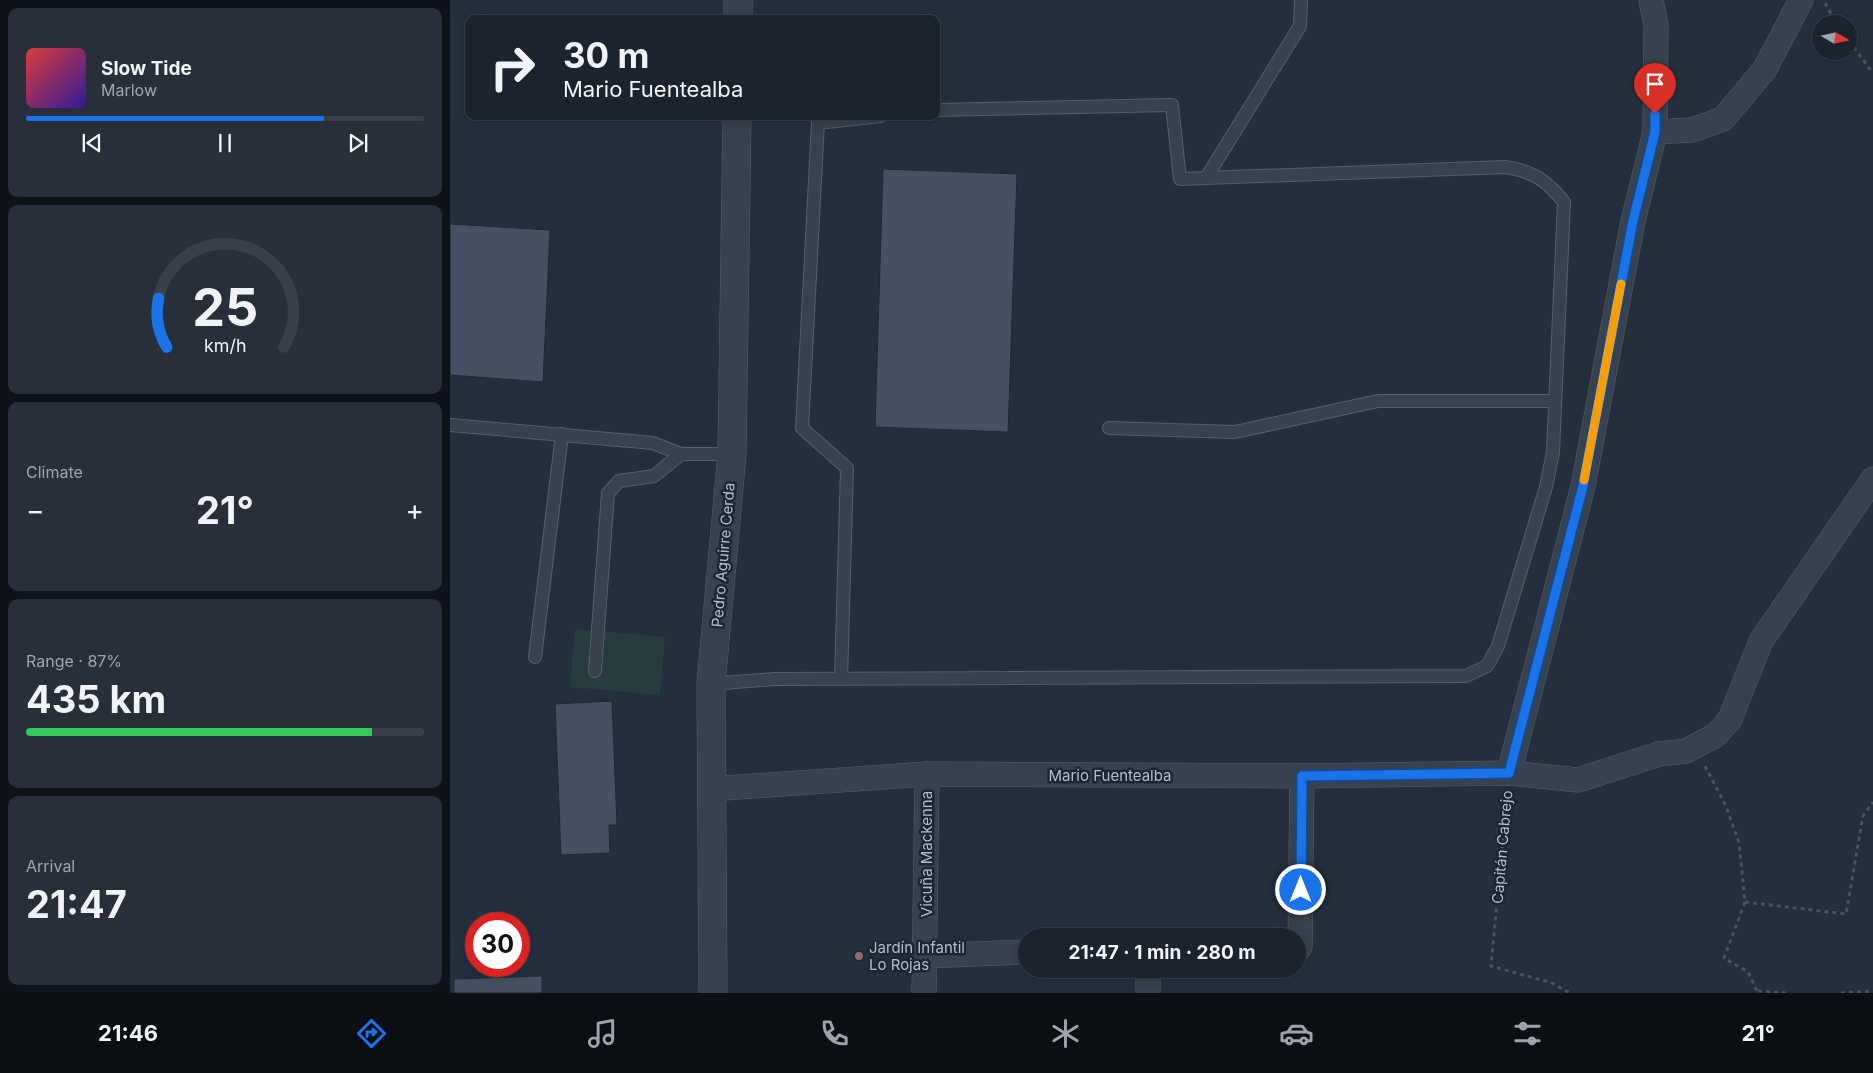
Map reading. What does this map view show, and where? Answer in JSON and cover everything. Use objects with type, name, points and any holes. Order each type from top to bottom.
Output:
[{"type":"street","points":[[738,0],[738,15]]},
{"type":"street","name":"Capitán Cabrejo","points":[[1509,773],[1583,486],[1633,221],[1655,132],[1656,25],[1651,0]]},
{"type":"street","points":[[1655,132],[1692,130],[1723,119],[1765,69],[1801,0]]},
{"type":"street","name":"Pedro Aguirre Cerda","points":[[713,993],[711,684],[732,454],[737,120]]},
{"type":"street","points":[[1695,748],[1716,735],[1730,719],[1761,641],[1873,479]]},
{"type":"street","name":"Mario Fuentealba","points":[[711,789],[927,774],[1302,776],[1509,773],[1578,780],[1650,757],[1695,748]]},
{"type":"street","name":"Vicuña Mackenna","points":[[924,993],[927,774]]},
{"type":"street","points":[[1298,928],[1302,776]]},
{"type":"street","points":[[926,956],[1018,952]]},
{"type":"street","points":[[1148,978],[1148,993]]},
{"type":"lane","points":[[1206,178],[1300,26],[1301,0]]},
{"type":"lane","points":[[711,684],[774,679],[1466,676],[1487,666],[1498,646],[1546,486],[1553,452],[1564,202],[1550,184],[1524,170],[1505,167],[1180,179],[1172,105],[940,110]]},
{"type":"lane","points":[[841,679],[847,468],[802,428],[818,123],[845,120]]},
{"type":"lane","points":[[1109,428],[1235,432],[1378,402],[1554,401]]},
{"type":"lane","points":[[450,424],[653,443],[681,454],[732,454]]},
{"type":"lane","points":[[535,656],[562,434]]},
{"type":"lane","points":[[595,671],[608,493],[619,481],[654,476],[681,454]]},
{"type":"path","points":[[1823,0],[1832,15]]},
{"type":"path","points":[[1858,54],[1873,73]]},
{"type":"path","points":[[1695,748],[1726,806],[1739,843],[1745,902],[1724,958],[1748,972],[1758,992],[1786,993]]},
{"type":"path","name":"Capitán Cabrejo","points":[[1509,773],[1491,966],[1552,982],[1570,993]]},
{"type":"path","points":[[1745,902],[1846,914],[1863,816],[1873,802]]},
{"type":"path","points":[[1841,993],[1873,992]]},
{"type":"green space","points":[[575,629],[665,637],[660,695],[570,687]]},
{"type":"building","points":[[883,169],[1017,174],[1008,432],[875,427]]},
{"type":"building","points":[[450,224],[550,230],[543,382],[450,375]]},
{"type":"building","points":[[612,701],[617,825],[609,825],[610,853],[561,855],[555,704]]},
{"type":"building","points":[[542,976],[542,993],[454,993],[454,979]]},
{"type":"slow traffic","points":[[1584,480],[1621,284]]},
{"type":"place","name":"Jardín Infantil Lo Rojas","points":[[859,956]]},
{"type":"route","points":[[1301,890],[1302,776],[1509,773],[1583,486],[1633,221],[1655,132],[1655,114]]}]
